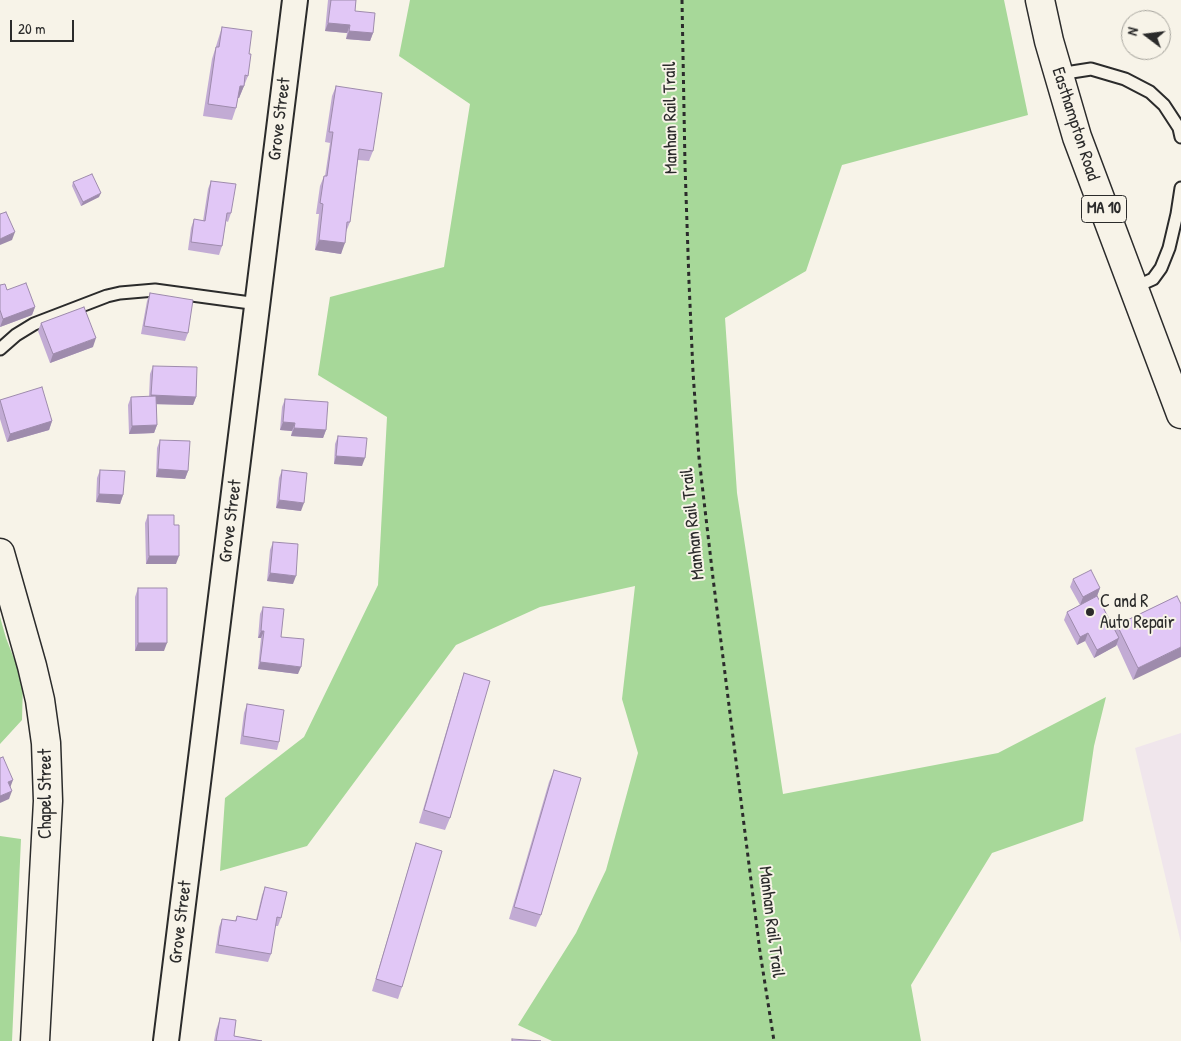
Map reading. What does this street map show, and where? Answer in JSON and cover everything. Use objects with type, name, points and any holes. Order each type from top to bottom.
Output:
[{"type":"main road","name":"Easthampton Road","points":[[1040,0],[1076,137],[1181,414]]},
{"type":"main road","name":"Chapel Street","points":[[0,553],[32,666],[40,700],[46,743],[48,801],[34,1041]]},
{"type":"street","name":"Grove Street","points":[[166,1041],[295,0]]},
{"type":"lane","points":[[1059,74],[1091,69],[1124,80],[1150,92],[1164,105],[1179,128],[1181,137]]},
{"type":"lane","points":[[1133,288],[1153,278],[1161,268],[1169,248],[1181,188]]},
{"type":"lane","points":[[0,349],[16,335],[34,324],[106,296],[120,293],[155,290],[258,304]]},
{"type":"path","name":"Manhan Rail Trail","points":[[682,0],[689,282],[699,458],[760,952],[774,1041]]},
{"type":"shaded area","points":[[1181,733],[1181,943],[1135,748]]},
{"type":"green space","points":[[410,0],[1004,0],[1028,115],[842,165],[806,271],[725,318],[737,493],[783,794],[998,753],[1106,697],[1094,746],[1083,821],[992,853],[911,985],[921,1041],[552,1041],[518,1025],[576,933],[606,870],[638,753],[622,699],[635,586],[540,607],[456,645],[307,846],[220,871],[225,798],[304,737],[378,585],[387,417],[318,375],[330,297],[444,267],[470,104],[399,56]]},
{"type":"green space","points":[[0,617],[23,682],[22,720],[0,744]]},
{"type":"green space","points":[[0,836],[21,839],[12,1041],[0,1041]]},
{"type":"building","points":[[331,0],[356,0],[355,11],[375,13],[373,33],[349,31],[350,25],[328,23]]},
{"type":"building","points":[[222,27],[252,31],[248,76],[245,75],[244,86],[240,86],[236,108],[208,104],[216,47],[219,47]]},
{"type":"building","points":[[336,86],[382,93],[373,151],[359,149],[350,222],[347,222],[345,243],[319,240],[323,204],[320,203],[324,176],[327,176],[333,132],[329,132]]},
{"type":"building","points":[[92,174],[101,193],[83,202],[73,182]]},
{"type":"building","points":[[211,181],[236,184],[231,213],[227,213],[222,246],[191,242],[194,219],[205,221]]},
{"type":"building","points":[[6,212],[15,232],[0,239],[0,214]]},
{"type":"building","points":[[26,283],[35,307],[3,319],[0,310],[0,285],[5,284],[7,290]]},
{"type":"building","points":[[150,293],[193,300],[188,333],[144,326]]},
{"type":"building","points":[[84,307],[96,338],[53,354],[41,323]]},
{"type":"building","points":[[153,366],[197,367],[196,397],[151,395]]},
{"type":"building","points":[[42,387],[52,421],[10,434],[0,400]]},
{"type":"building","points":[[156,396],[157,425],[132,426],[131,397]]},
{"type":"building","points":[[285,399],[328,402],[326,430],[294,428],[295,423],[283,422]]},
{"type":"building","points":[[338,436],[367,438],[365,458],[336,456]]},
{"type":"building","points":[[160,440],[190,441],[188,471],[158,469]]},
{"type":"building","points":[[100,470],[125,471],[123,495],[99,494]]},
{"type":"building","points":[[282,470],[307,473],[304,503],[279,500]]},
{"type":"building","points":[[148,515],[174,515],[174,525],[179,525],[179,556],[149,556]]},
{"type":"building","points":[[273,542],[298,544],[296,576],[270,573]]},
{"type":"building","points":[[1091,570],[1100,588],[1083,597],[1073,579]]},
{"type":"building","points":[[138,588],[167,588],[167,643],[138,643]]},
{"type":"building","points":[[1097,596],[1119,638],[1097,650],[1088,633],[1080,637],[1067,612]]},
{"type":"building","points":[[1177,596],[1181,604],[1181,647],[1138,668],[1117,625]]},
{"type":"building","points":[[263,607],[284,609],[281,637],[304,639],[301,667],[260,662],[264,631],[261,631]]},
{"type":"building","points":[[464,673],[490,681],[450,818],[424,810]]},
{"type":"building","points":[[247,704],[284,710],[279,742],[243,736]]},
{"type":"building","points":[[3,757],[13,780],[8,782],[12,791],[0,796],[0,758]]},
{"type":"building","points":[[554,770],[581,778],[541,915],[514,907]]},
{"type":"building","points":[[416,843],[442,851],[402,987],[376,979]]},
{"type":"building","points":[[265,887],[287,892],[281,918],[277,917],[271,954],[218,945],[222,919],[236,921],[237,916],[257,920]]},
{"type":"building","points":[[220,1018],[236,1020],[234,1036],[262,1041],[216,1041]]},
{"type":"building","points":[[512,1039],[541,1041],[512,1041]]},
{"type":"place","name":"C and R Auto Repair","points":[[1090,612]]}]
